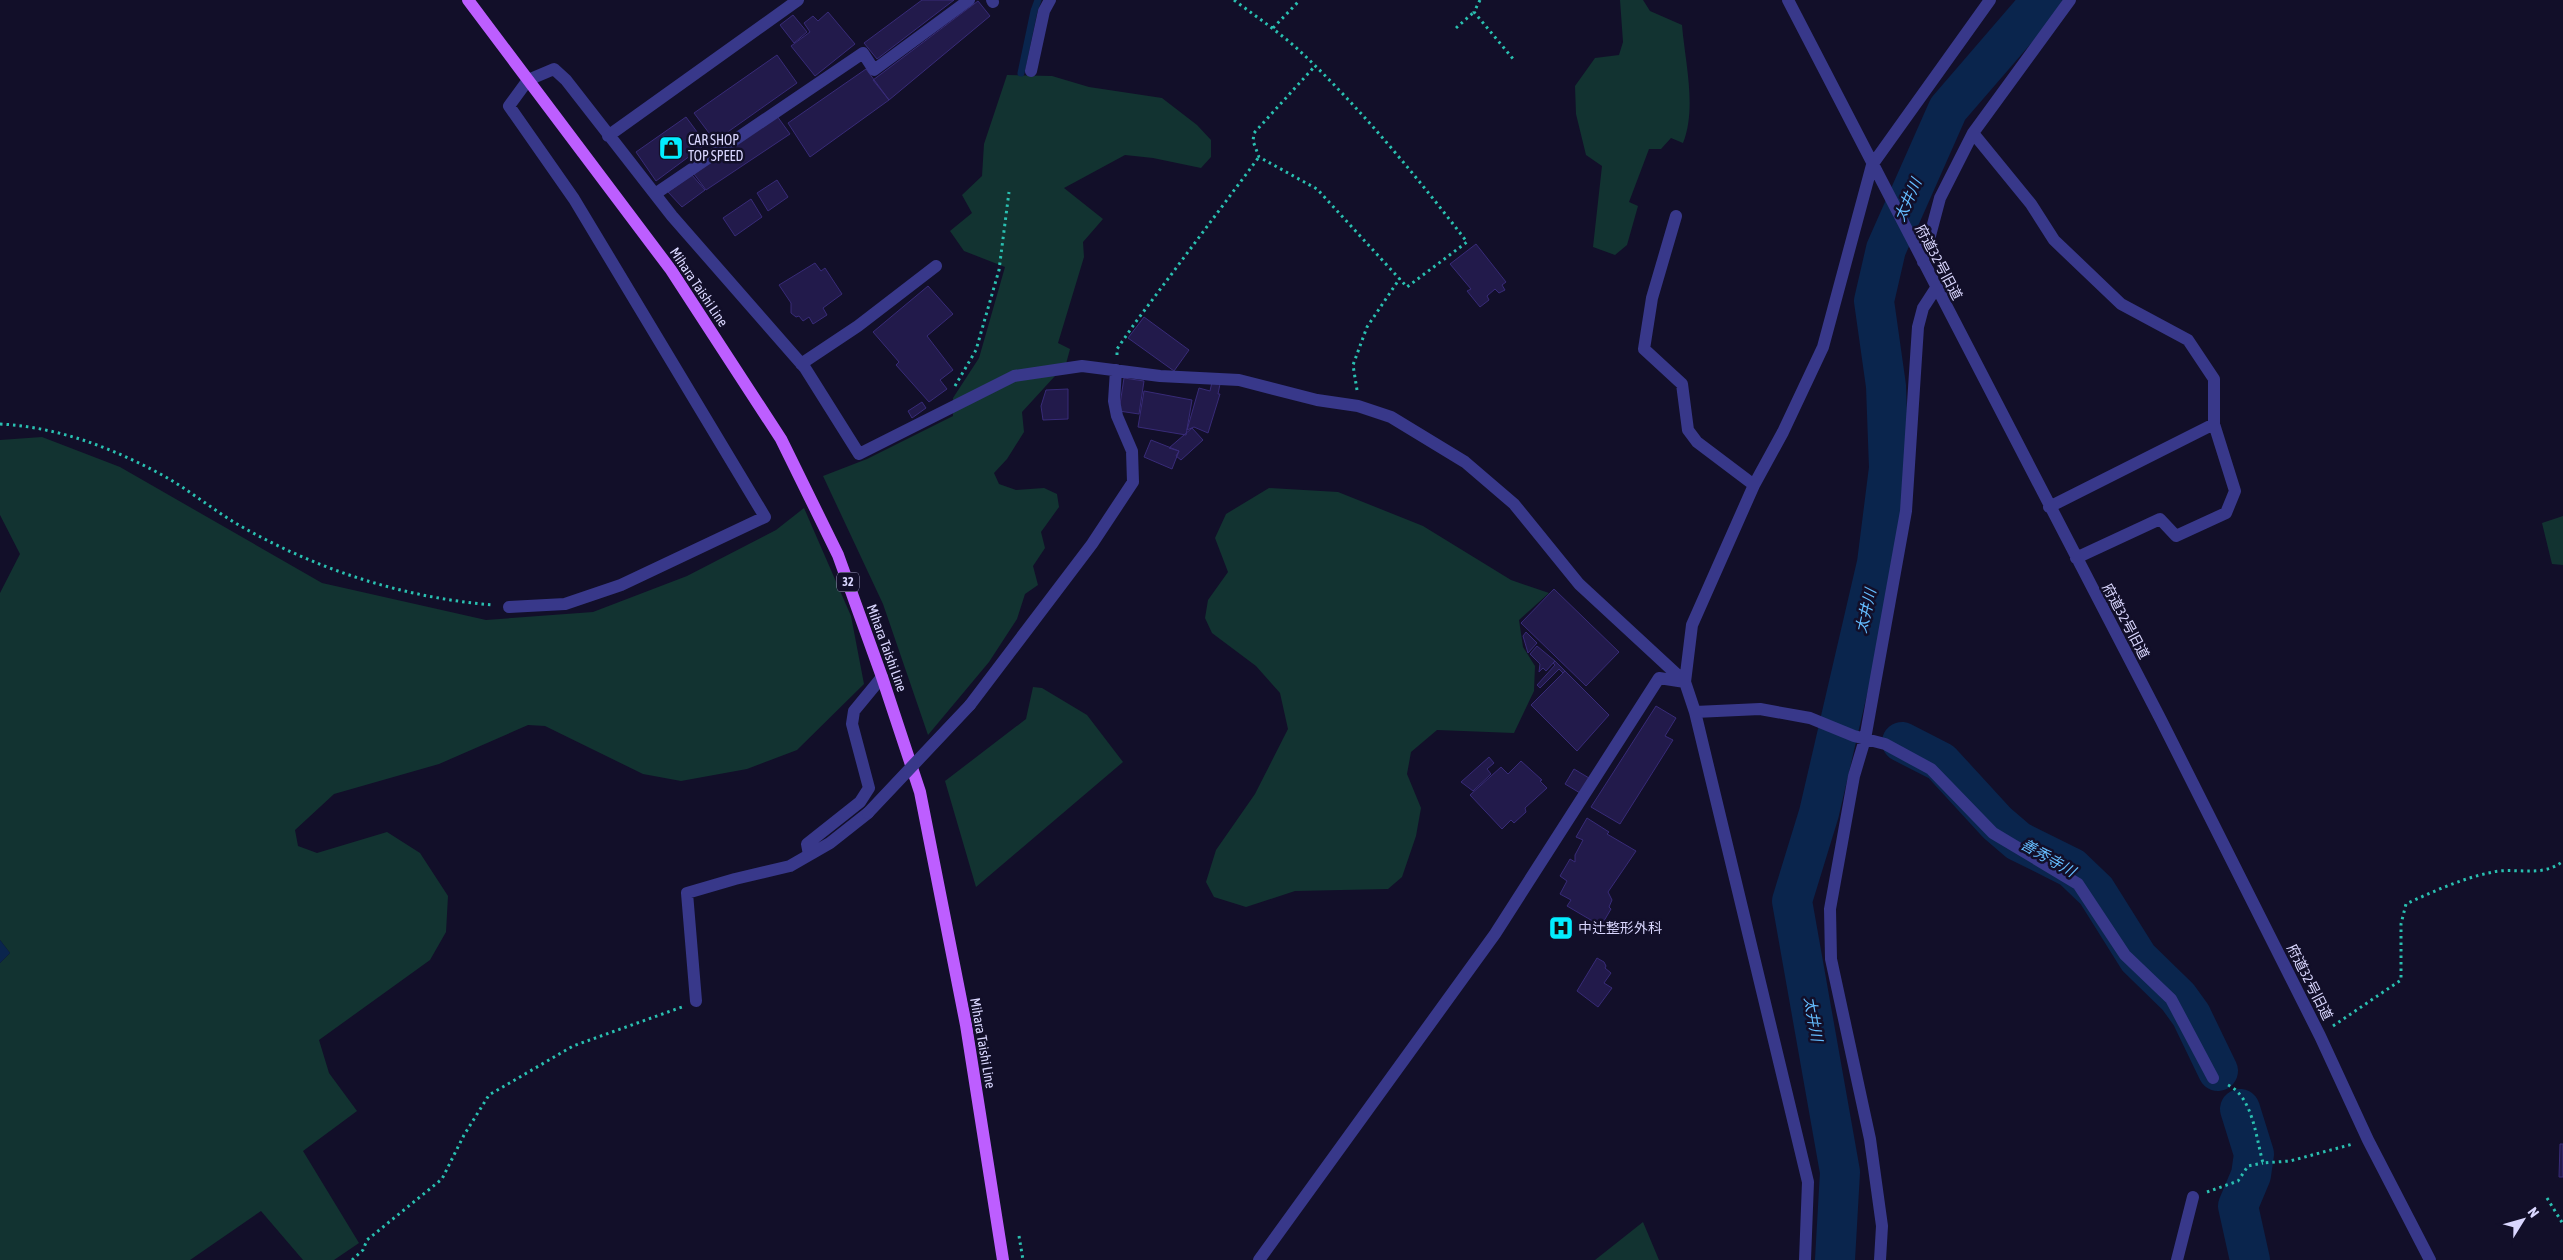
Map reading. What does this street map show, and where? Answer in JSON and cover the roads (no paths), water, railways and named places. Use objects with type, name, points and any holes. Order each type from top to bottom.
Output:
[{"type":"main road","name":"Mihara Taishi Line","points":[[468,0],[671,270],[781,439],[838,555],[882,677],[920,792],[966,1025],[1003,1260]]},
{"type":"street","points":[[608,136],[798,0]]},
{"type":"street","points":[[655,194],[863,53],[874,70],[969,0]]},
{"type":"street","points":[[1031,71],[1044,12],[1050,0]]},
{"type":"street","name":"府道32号旧道","points":[[1788,0],[2320,1036],[2368,1140],[2430,1260]]},
{"type":"street","points":[[1805,1260],[1808,1182],[1695,712],[1685,682],[1692,625],[1754,485],[1823,347],[1872,165],[1990,0]]},
{"type":"street","points":[[1923,262],[1940,198],[1973,133],[2070,0]]},
{"type":"street","points":[[509,606],[565,604],[621,585],[765,517],[574,199],[509,106],[528,80],[554,69],[566,80],[655,194],[801,364],[859,454],[1014,376],[1082,366],[1160,376],[1238,380],[1317,400],[1358,406],[1391,417],[1466,462],[1514,504],[1579,584],[1685,682]]},
{"type":"street","points":[[1973,133],[2031,204],[2054,240],[2121,304],[2188,340],[2214,379],[2214,424],[2235,491],[2226,514],[2176,536],[2160,519],[2076,558]]},
{"type":"street","points":[[1676,216],[1652,298],[1644,349],[1682,384],[1688,430],[1697,442],[1754,485]]},
{"type":"street","points":[[801,364],[858,326],[936,266]]},
{"type":"street","points":[[1880,1260],[1882,1226],[1870,1138],[1832,959],[1830,910],[1860,737],[1906,511],[1918,328],[1923,308],[1936,288]]},
{"type":"street","points":[[696,1001],[687,893],[790,866],[830,843],[868,813],[970,705],[1092,544],[1133,482],[1132,451],[1117,416],[1114,401],[1116,370]]},
{"type":"street","points":[[2049,507],[2214,424]]},
{"type":"street","points":[[809,855],[807,844],[860,802],[869,788],[852,724],[854,711],[882,677]]},
{"type":"street","points":[[1259,1260],[1495,934],[1659,678],[1685,682]]},
{"type":"street","points":[[1695,712],[1760,709],[1810,718],[1884,744],[1931,769],[1993,833],[2078,884],[2125,955],[2171,999],[2213,1078]]},
{"type":"street","points":[[2177,1260],[2193,1197]]},
{"type":"water","points":[[0,940],[10,953],[0,963]]},
{"type":"waterway","points":[[1021,73],[1038,0]]},
{"type":"waterway","name":"太井川","points":[[1835,1260],[1840,1172],[1792,901],[1819,813],[1877,563],[1889,468],[1886,386],[1874,301],[1886,249],[1948,109],[2042,0]]},
{"type":"waterway","name":"善秀寺川","points":[[1902,742],[1941,762],[1997,823],[2018,841],[2072,868],[2096,891],[2138,958],[2178,997],[2191,1015],[2218,1071]]},
{"type":"waterway","name":"善秀寺川","points":[[2240,1109],[2254,1154],[2251,1175],[2238,1206],[2250,1260]]},
{"type":"place","name":"CAR SHOP TOP SPEED","points":[[671,148]]},
{"type":"place","name":"中辻整形外科","points":[[1561,928]]}]
